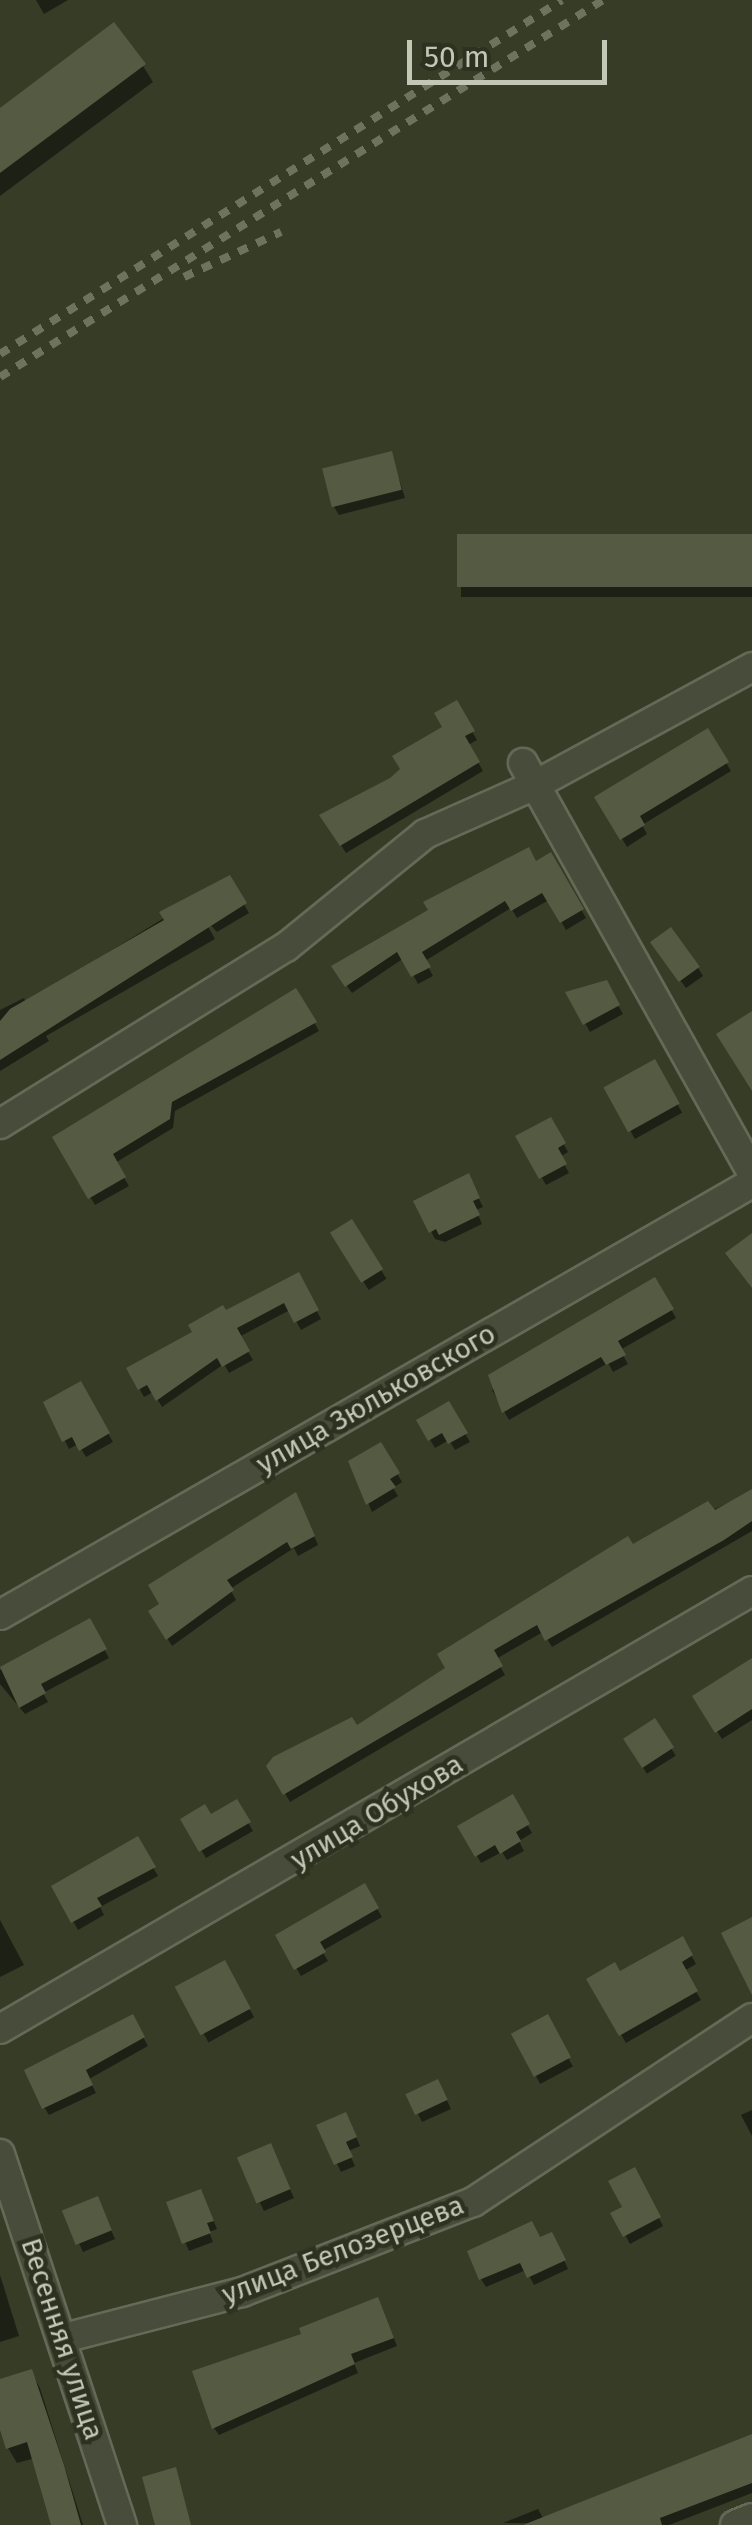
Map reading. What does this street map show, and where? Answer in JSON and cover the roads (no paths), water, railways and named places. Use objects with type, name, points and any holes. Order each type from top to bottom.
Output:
[{"type":"street","points":[[0,1124],[286,947],[425,834],[529,774],[752,667]]},
{"type":"street","points":[[529,774],[752,1173]]},
{"type":"street","name":"улица Зюльковского","points":[[0,1614],[752,1183]]},
{"type":"street","name":"улица Обухова","points":[[0,2029],[752,1591]]},
{"type":"street","name":"улица Белозерцева","points":[[64,2338],[242,2292],[473,2202],[752,2018]]},
{"type":"street","name":"Весенняя улица","points":[[0,2154],[64,2338],[122,2525]]},
{"type":"street","points":[[735,2525],[752,2518]]},
{"type":"railway","points":[[0,354],[562,0]]},
{"type":"railway","points":[[0,377],[603,0]]},
{"type":"railway","points":[[184,277],[281,232]]}]
